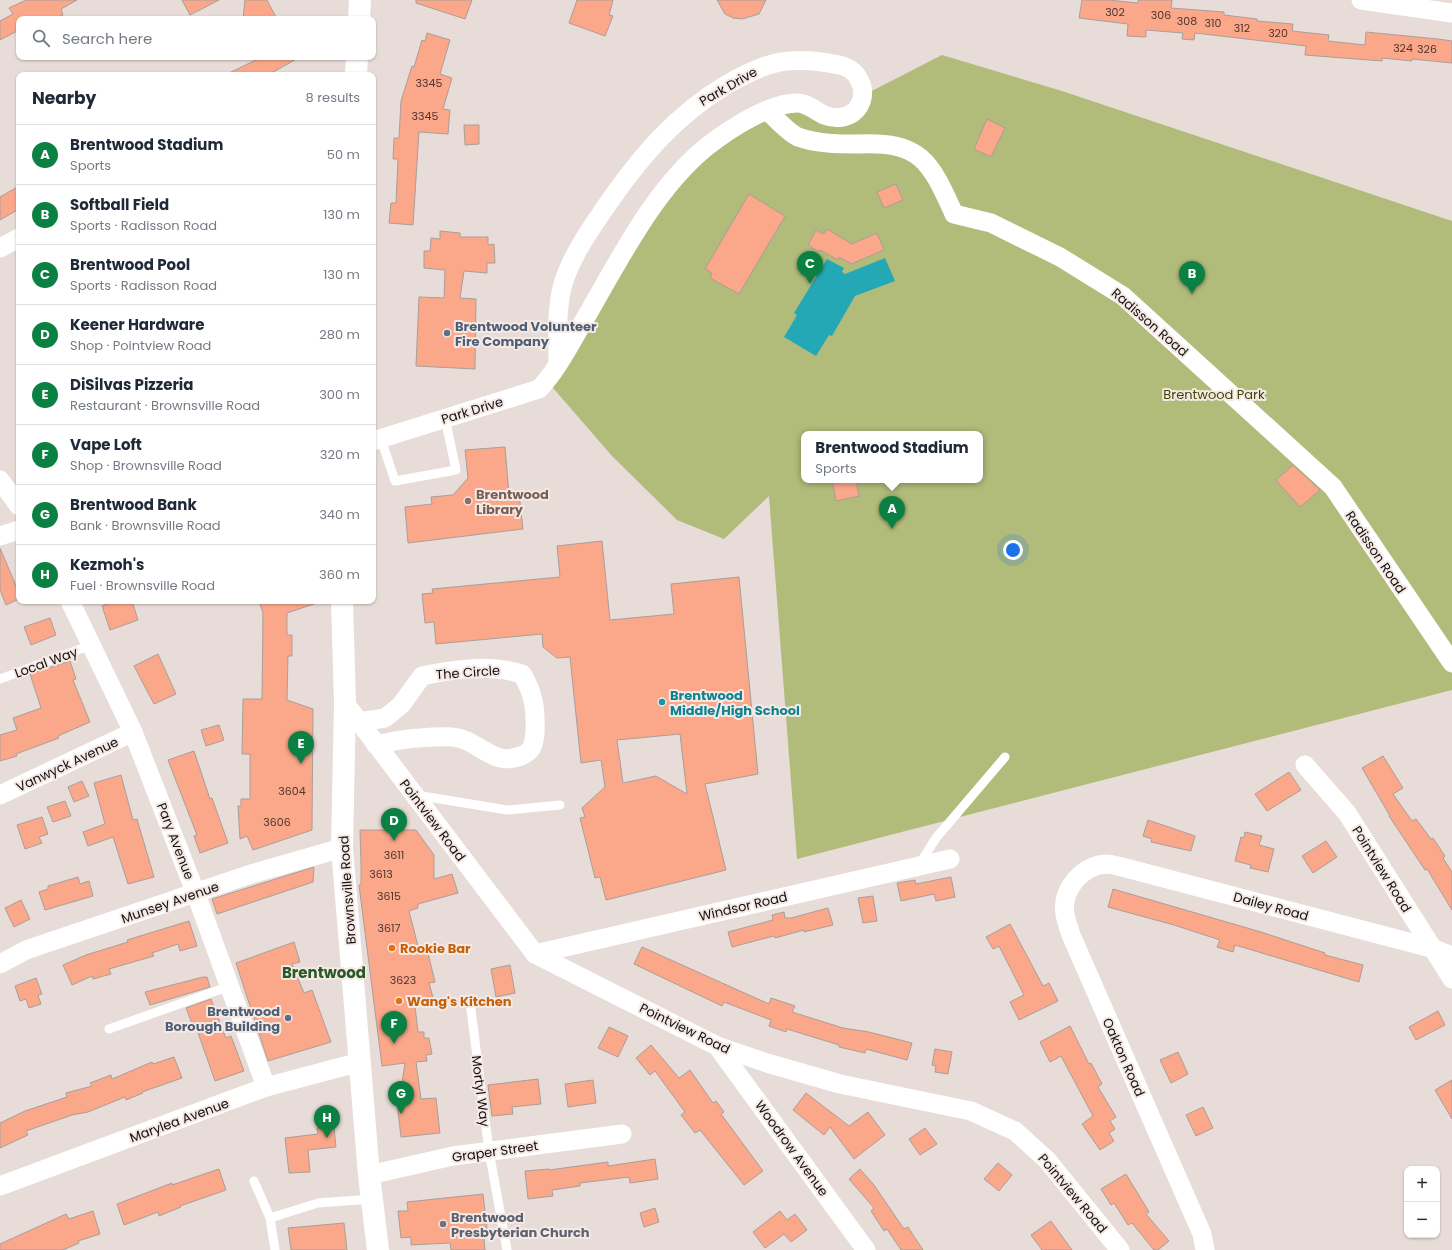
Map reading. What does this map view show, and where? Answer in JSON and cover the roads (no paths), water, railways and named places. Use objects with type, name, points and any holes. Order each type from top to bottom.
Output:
[{"type":"main road","points":[[359,16],[360,0]]},
{"type":"main road","name":"Brownsville Road","points":[[342,604],[345,703],[342,848],[369,1175],[378,1250]]},
{"type":"street","points":[[1361,0],[1452,13]]},
{"type":"street","name":"Park Drive","points":[[377,440],[539,389],[547,381],[660,197],[688,162],[717,139],[749,119],[781,105],[800,103],[812,107],[824,115],[838,118],[849,115],[858,107],[862,96],[862,84],[857,75],[847,66],[796,61],[781,62],[744,74],[708,96],[683,114],[657,140],[625,179],[595,223],[570,264],[559,302],[558,362]]},
{"type":"street","name":"Radisson Road","points":[[768,111],[797,136],[835,145],[892,144],[913,151],[928,165],[939,180],[954,214],[991,224],[1060,257],[1123,296],[1333,487],[1452,663]]},
{"type":"street","points":[[0,248],[16,240]]},
{"type":"street","points":[[0,480],[16,502]]},
{"type":"street","points":[[0,536],[16,531]]},
{"type":"street","name":"Pary Avenue","points":[[71,604],[133,732],[196,894],[266,1087]]},
{"type":"street","name":"The Circle","points":[[359,722],[385,718],[401,705],[422,676],[439,672],[475,669],[505,669],[522,674],[531,689],[535,710],[534,744],[527,753],[514,759],[505,760],[494,757],[466,740],[453,737],[414,739],[376,745]]},
{"type":"street","name":"Pointview Road","points":[[345,703],[535,954],[717,1046],[766,1063],[840,1084],[971,1111],[1015,1131],[1047,1160],[1120,1250]]},
{"type":"street","name":"Vanwyck Avenue","points":[[0,796],[133,732]]},
{"type":"street","name":"Pointview Road","points":[[1305,765],[1347,813],[1431,948],[1452,978]]},
{"type":"street","name":"Munsey Avenue","points":[[0,964],[26,950],[196,894],[251,874],[342,848]]},
{"type":"street","name":"Windsor Road","points":[[535,954],[950,859]]},
{"type":"street","name":"Dailey Road","points":[[1089,869],[1106,864],[1122,867],[1431,948],[1452,956]]},
{"type":"street","name":"Oakton Road","points":[[1089,869],[1071,884],[1066,898],[1065,913],[1071,935],[1202,1234],[1205,1250]]},
{"type":"street","name":"Woodrow Avenue","points":[[717,1046],[861,1249]]},
{"type":"street","name":"Marylea Avenue","points":[[0,1186],[266,1087],[360,1062]]},
{"type":"street","name":"Graper Street","points":[[369,1175],[453,1156],[622,1134]]},
{"type":"lane","points":[[377,440],[395,481],[456,470],[445,418]]},
{"type":"lane","name":"Local Way","points":[[0,679],[91,645]]},
{"type":"lane","points":[[918,866],[936,838],[1005,757]]},
{"type":"lane","points":[[414,795],[507,810],[560,805]]},
{"type":"lane","points":[[109,1029],[230,986]]},
{"type":"lane","name":"Mortyl Way","points":[[470,1002],[489,1151],[507,1250]]},
{"type":"lane","points":[[254,1181],[270,1218],[275,1250]]},
{"type":"lane","points":[[270,1218],[318,1203],[372,1199]]},
{"type":"water","points":[[885,258],[895,281],[855,296],[832,336],[829,335],[816,356],[784,337],[797,315],[794,313],[827,259],[844,268],[842,272],[845,274]]},
{"type":"place","name":"Brentwood Pool","points":[[810,284]]},
{"type":"place","name":"Softball Field","points":[[1192,294]]},
{"type":"place","name":"Brentwood Volunteer Fire Company","points":[[447,333]]},
{"type":"place","name":"Brentwood Library","points":[[468,501]]},
{"type":"place","name":"Brentwood Stadium","points":[[892,529]]},
{"type":"place","name":"Brentwood Middle/High School","points":[[662,702]]},
{"type":"place","name":"DiSilvas Pizzeria","points":[[301,764]]},
{"type":"place","name":"Keener Hardware","points":[[394,841]]},
{"type":"place","name":"Rookie Bar","points":[[392,948]]},
{"type":"place","name":"Wang's Kitchen","points":[[399,1001]]},
{"type":"place","name":"Brentwood Borough Building","points":[[288,1018]]},
{"type":"place","name":"Vape Loft","points":[[394,1044]]},
{"type":"place","name":"Brentwood Bank","points":[[401,1114]]},
{"type":"place","name":"Kezmoh's","points":[[327,1138]]},
{"type":"place","name":"Brentwood Presbyterian Church","points":[[443,1224]]},
{"type":"district","name":"Brentwood","points":[[324,973]]},
{"type":"park label","name":"Brentwood Park","points":[[1214,394]]}]
